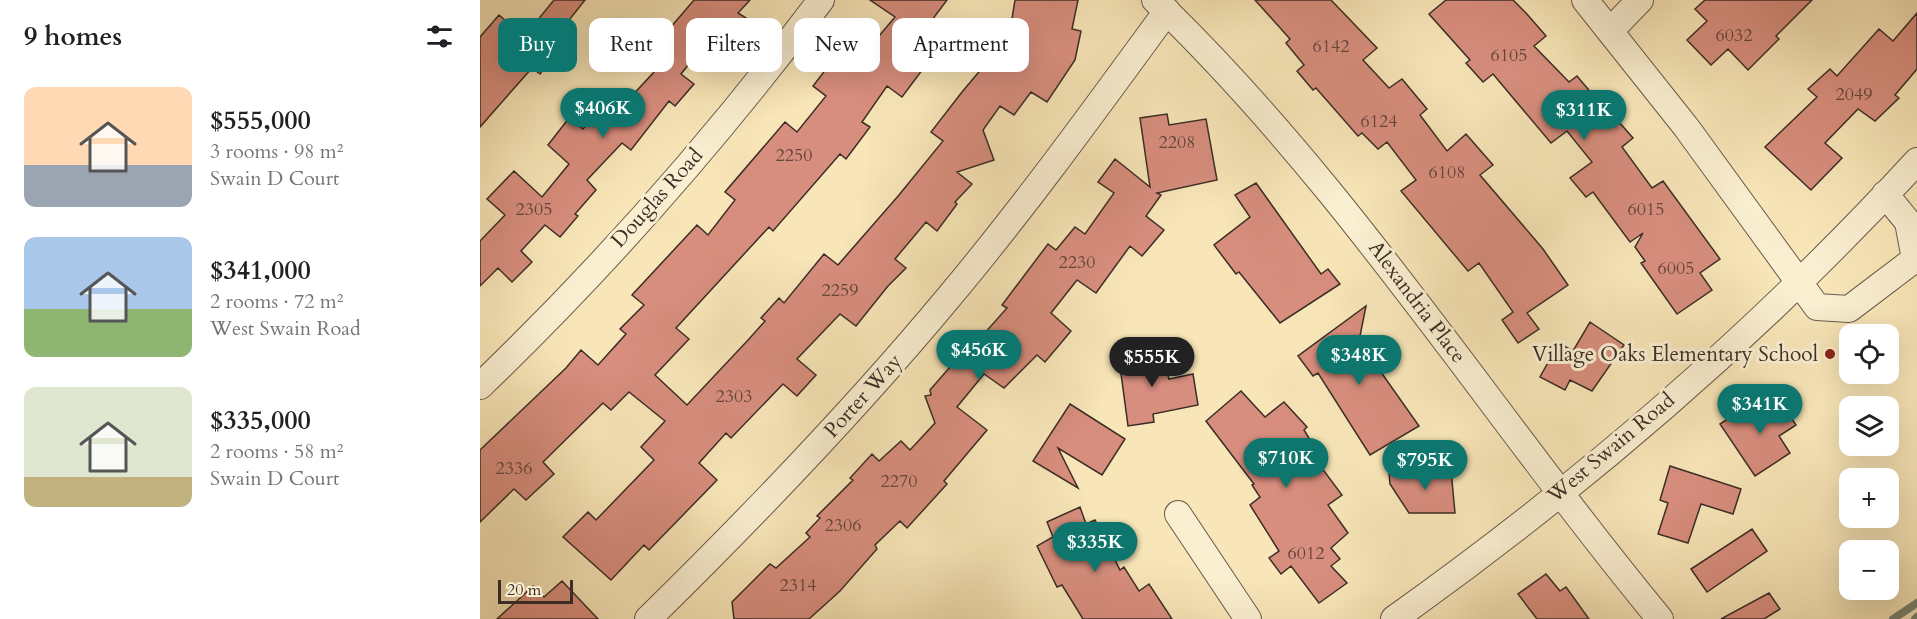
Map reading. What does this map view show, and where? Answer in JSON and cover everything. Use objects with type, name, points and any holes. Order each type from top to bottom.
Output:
[{"type":"street","name":"Douglas Road","points":[[480,386],[667,190],[780,55],[821,0]]},
{"type":"street","points":[[1585,0],[1686,127],[1817,307],[1849,309],[1915,259],[1908,222],[1885,194]]},
{"type":"street","points":[[1611,30],[1640,0]]},
{"type":"street","name":"Alexandria Place","points":[[1161,6],[1295,148],[1392,267],[1559,493],[1660,619]]},
{"type":"street","name":"Porter Way","points":[[648,619],[830,433],[901,354],[1037,187],[1161,6]]},
{"type":"street","name":"West Swain Road","points":[[1394,619],[1559,493],[1717,358],[1917,161]]},
{"type":"street","points":[[1178,514],[1248,619]]},
{"type":"building","points":[[554,0],[585,0],[571,18],[539,18]]},
{"type":"building","points":[[694,0],[750,0],[738,13],[746,18],[686,18],[686,68],[681,74],[694,84],[675,106],[669,101],[631,150],[622,143],[587,180],[596,190],[575,214],[578,216],[560,237],[545,225],[521,251],[532,262],[512,282],[498,268],[480,286],[480,241],[505,215],[487,199],[514,171],[542,197],[569,164],[548,145],[569,118],[583,129],[616,90],[628,100],[654,72],[674,72],[674,23]]},
{"type":"building","points":[[870,0],[947,0],[934,18],[895,17]]},
{"type":"building","points":[[1015,0],[1078,0],[1072,29],[1081,31],[1075,60],[1047,102],[1031,92],[1014,115],[1000,106],[983,130],[994,160],[957,172],[972,184],[955,202],[957,204],[937,231],[926,222],[895,259],[906,268],[888,286],[856,326],[840,314],[797,359],[816,375],[797,396],[783,384],[731,438],[726,433],[699,463],[717,480],[649,550],[644,545],[611,580],[563,537],[588,512],[596,520],[654,460],[641,447],[665,421],[629,392],[611,410],[603,403],[543,462],[554,474],[526,500],[514,489],[480,522],[480,450],[566,368],[581,350],[598,365],[626,334],[620,329],[644,305],[632,295],[697,225],[708,235],[735,200],[725,192],[785,122],[797,132],[826,96],[813,86],[824,72],[880,72],[880,35],[892,21],[892,72],[921,72],[902,97],[887,86],[862,122],[870,127],[846,159],[840,154],[773,231],[769,227],[676,328],[689,339],[655,375],[687,405],[765,321],[761,318],[779,298],[784,303],[824,254],[838,265],[943,141],[931,132],[979,72],[1029,72],[1029,18],[1012,18]]},
{"type":"building","points":[[1255,0],[1331,0],[1377,48],[1363,60],[1389,88],[1402,79],[1427,109],[1420,115],[1447,151],[1466,134],[1493,165],[1480,175],[1543,249],[1568,285],[1527,313],[1539,329],[1518,343],[1502,320],[1513,312],[1479,263],[1468,271],[1401,191],[1416,180],[1387,142],[1378,149],[1362,133],[1358,136],[1316,88],[1313,90],[1297,71],[1304,65],[1286,43],[1290,39]]},
{"type":"building","points":[[1446,0],[1513,0],[1526,13],[1546,36],[1534,46],[1569,82],[1577,76],[1633,138],[1622,147],[1652,188],[1663,181],[1720,259],[1700,273],[1712,290],[1677,314],[1641,263],[1645,261],[1635,247],[1643,233],[1630,242],[1593,192],[1586,197],[1570,178],[1592,162],[1567,131],[1551,143],[1493,74],[1483,82],[1466,63],[1470,60],[1429,14]]},
{"type":"building","points":[[1705,0],[1812,0],[1776,36],[1779,39],[1748,70],[1728,49],[1711,65],[1687,40],[1707,21],[1695,9]]},
{"type":"building","points":[[1917,13],[1917,69],[1895,95],[1899,98],[1875,121],[1858,109],[1825,143],[1842,158],[1811,190],[1765,147],[1817,97],[1808,89],[1830,69],[1837,76],[1879,29],[1893,41]]},
{"type":"building","points":[[499,15],[503,18],[498,18],[498,72],[528,72],[480,127],[480,37]]},
{"type":"building","points":[[1167,114],[1169,125],[1206,119],[1217,180],[1157,193],[1161,195],[1146,216],[1164,230],[1142,256],[1130,246],[1096,293],[1077,280],[1051,313],[1071,331],[1045,362],[1037,355],[1004,388],[984,374],[957,407],[987,430],[944,481],[947,484],[907,528],[900,521],[875,545],[877,549],[840,591],[809,619],[734,619],[732,602],[770,564],[776,568],[810,537],[806,533],[820,518],[817,516],[853,480],[850,478],[872,454],[879,461],[901,441],[910,450],[935,423],[925,396],[931,395],[930,390],[964,351],[967,353],[1007,308],[1002,305],[1048,244],[1056,250],[1075,227],[1085,234],[1114,193],[1098,182],[1115,159],[1150,187],[1140,118]]},
{"type":"building","points":[[1256,183],[1321,274],[1328,269],[1340,284],[1280,323],[1239,272],[1236,274],[1214,245],[1250,217],[1235,195]]},
{"type":"building","points":[[1366,306],[1359,341],[1419,426],[1370,455],[1318,373],[1313,376],[1298,356]]},
{"type":"building","points":[[1590,322],[1624,345],[1592,391],[1570,380],[1565,390],[1540,377],[1559,343],[1573,351]]},
{"type":"building","points":[[1148,346],[1152,369],[1166,368],[1169,379],[1193,374],[1198,405],[1153,414],[1154,422],[1128,426],[1118,351]]},
{"type":"building","points":[[1241,391],[1265,417],[1284,402],[1307,427],[1304,430],[1325,464],[1321,467],[1342,495],[1328,505],[1348,533],[1331,548],[1340,559],[1331,566],[1347,583],[1319,603],[1291,566],[1281,574],[1269,558],[1279,551],[1250,505],[1260,497],[1252,485],[1254,484],[1206,421]]},
{"type":"building","points":[[1779,400],[1796,425],[1779,436],[1790,453],[1755,476],[1720,424],[1743,409],[1746,413],[1758,405],[1762,411]]},
{"type":"building","points":[[1070,404],[1125,439],[1102,475],[1058,448],[1078,488],[1033,461]]},
{"type":"building","points":[[1670,466],[1741,489],[1733,514],[1701,504],[1688,543],[1658,534],[1668,503],[1660,500]]},
{"type":"building","points":[[1451,470],[1455,513],[1409,513],[1390,484],[1389,472]]},
{"type":"building","points":[[1080,507],[1086,524],[1095,520],[1120,570],[1124,567],[1139,591],[1149,584],[1172,619],[1083,619],[1062,585],[1057,587],[1037,546],[1053,537],[1047,522]]},
{"type":"building","points":[[1752,529],[1767,551],[1707,592],[1691,569]]},
{"type":"building","points":[[1546,574],[1560,591],[1566,587],[1589,619],[1537,619],[1518,594]]},
{"type":"building","points":[[562,581],[598,619],[497,619],[533,586],[544,597]]},
{"type":"building","points":[[1769,593],[1780,609],[1764,619],[1721,619]]},
{"type":"waterway","points":[[1893,619],[1917,603]]},
{"type":"place","name":"Village Oaks Elementary School","points":[[1830,354]]}]
